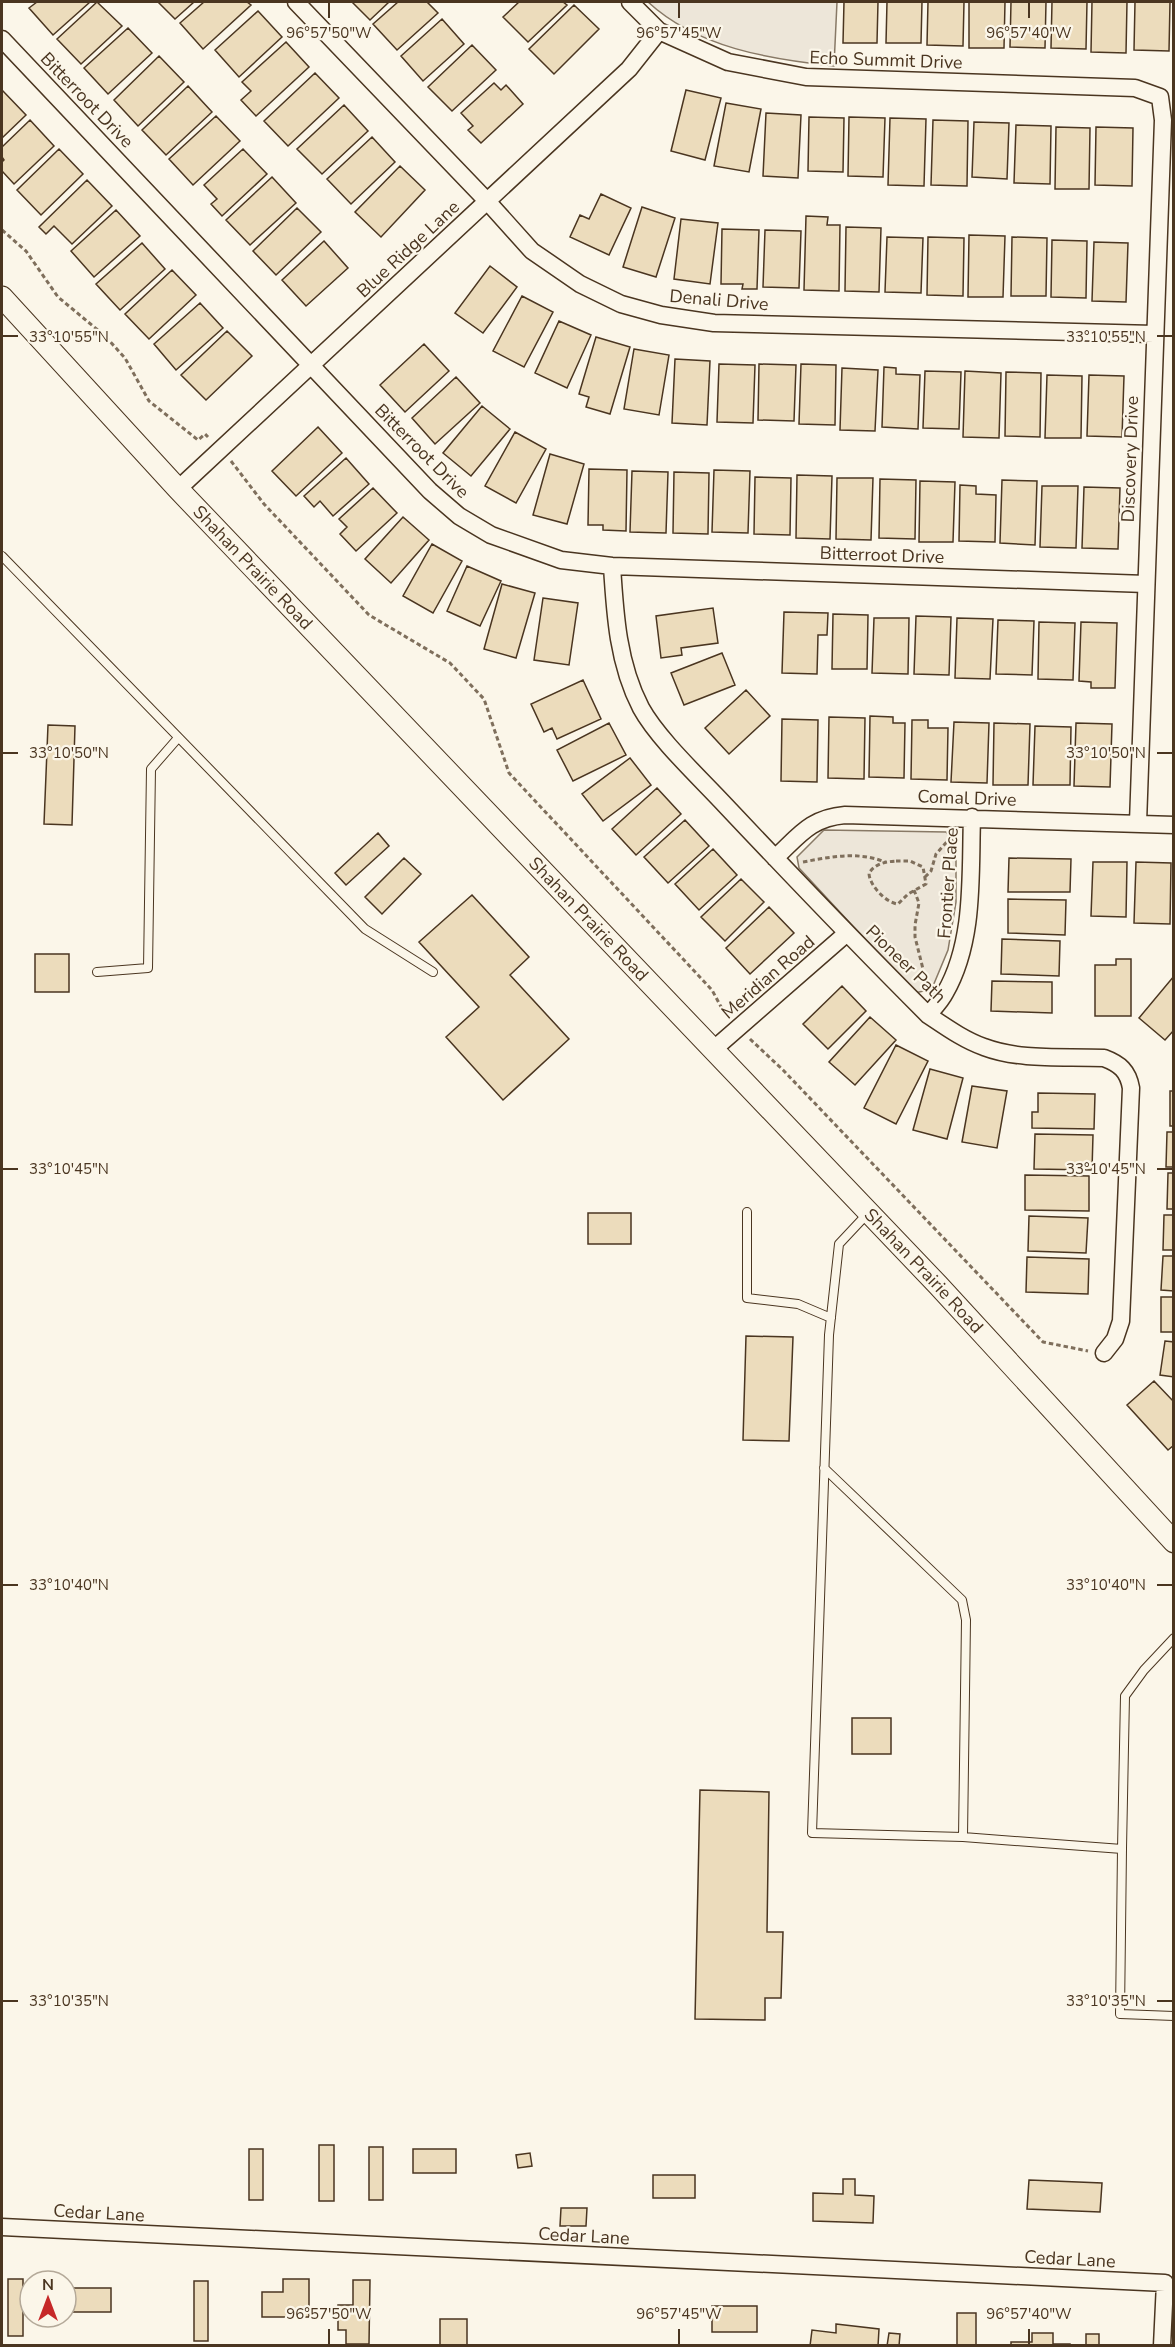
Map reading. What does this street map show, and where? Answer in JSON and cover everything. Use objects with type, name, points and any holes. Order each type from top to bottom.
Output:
[{"type":"street","name":"Denali Drive","points":[[296,2],[532,251],[580,284],[621,304],[661,315],[714,322],[1154,334]]},
{"type":"street","name":"Echo Summit Drive","points":[[630,2],[659,31],[728,62],[806,77],[1135,88],[1160,97]]},
{"type":"street","name":"Blue Ridge Lane","points":[[178,489],[629,69],[659,31]]},
{"type":"street","name":"Bitterroot Drive","points":[[2,39],[430,491],[459,516],[491,535],[561,560],[612,566],[1146,584]]},
{"type":"street","name":"Discovery Drive","points":[[1138,823],[1163,120],[1160,97]]},
{"type":"street","name":"Shahan Prairie Road","points":[[2,297],[178,489],[938,1285],[1173,1542]]},
{"type":"street","name":"Pioneer Path","points":[[612,566],[615,616],[624,664],[642,709],[668,744],[928,1015],[957,1034],[985,1047],[1013,1054],[1104,1058],[1114,1062],[1129,1077],[1131,1088],[1121,1321],[1115,1339],[1104,1353]]},
{"type":"street","name":"Comal Drive","points":[[775,858],[813,823],[827,817],[845,815],[972,817],[1173,825]]},
{"type":"street","name":"Frontier Place","points":[[928,1015],[945,994],[964,943],[968,921],[972,817]]},
{"type":"street","name":"Meridian Road","points":[[714,1049],[847,933]]},
{"type":"street","name":"Cedar Lane","points":[[2,2227],[1165,2283],[1162,2346]]},
{"type":"lane","points":[[2,556],[364,929],[433,972]]},
{"type":"lane","points":[[97,972],[148,968],[151,769],[178,738]]},
{"type":"lane","points":[[747,1212],[747,1298],[798,1304],[831,1318]]},
{"type":"lane","points":[[869,1212],[839,1244],[831,1318],[812,1833],[963,1837],[1122,1849]]},
{"type":"lane","points":[[824,1468],[962,1600],[966,1620],[963,1837]]},
{"type":"lane","points":[[1173,1638],[1144,1670],[1125,1696],[1120,2014],[1173,2016]]},
{"type":"path","points":[[2,230],[26,251],[58,297],[105,336],[125,358],[149,401],[198,440],[205,434],[236,466],[264,504],[369,615],[450,663],[484,699],[509,773],[712,990],[725,1016],[783,1070],[1043,1342],[1104,1353]]},
{"type":"path","points":[[925,877],[931,872],[936,854],[952,836]]},
{"type":"path","points":[[801,862],[852,855],[874,857],[886,862]]},
{"type":"path","points":[[886,862],[917,863],[923,867],[926,884],[914,890],[898,904],[893,903],[872,886],[869,873],[880,863],[886,862]]},
{"type":"path","points":[[914,890],[919,903],[915,937],[923,969],[923,989]]},
{"type":"shaded area","points":[[648,2],[837,2],[834,66],[785,60],[735,49],[689,30],[668,18]]},
{"type":"shaded area","points":[[824,830],[946,832],[956,844],[956,902],[948,950],[933,986],[928,990],[915,993],[799,868],[797,857]]},
{"type":"building","points":[[37,2],[90,2],[53,35],[29,8]]},
{"type":"building","points":[[97,2],[122,26],[81,64],[57,39]]},
{"type":"building","points":[[158,2],[194,2],[175,19]]},
{"type":"building","points":[[204,2],[247,2],[251,5],[203,49],[180,23]]},
{"type":"building","points":[[352,2],[389,2],[370,20]]},
{"type":"building","points":[[398,2],[427,2],[438,13],[397,50],[373,24]]},
{"type":"building","points":[[519,2],[563,2],[567,5],[528,42],[503,17]]},
{"type":"building","points":[[844,2],[878,2],[877,43],[843,43]]},
{"type":"building","points":[[887,2],[922,2],[921,43],[886,43]]},
{"type":"building","points":[[928,2],[964,2],[963,46],[927,45]]},
{"type":"building","points":[[969,2],[1005,2],[1004,48],[969,48]]},
{"type":"building","points":[[1011,2],[1046,2],[1045,48],[1010,47]]},
{"type":"building","points":[[1052,2],[1087,2],[1086,49],[1051,48]]},
{"type":"building","points":[[1092,2],[1127,2],[1126,53],[1091,52]]},
{"type":"building","points":[[1135,2],[1170,2],[1169,51],[1134,50]]},
{"type":"building","points":[[574,5],[599,29],[554,74],[529,49]]},
{"type":"building","points":[[258,11],[282,37],[239,77],[215,50]]},
{"type":"building","points":[[442,19],[464,44],[423,81],[401,56]]},
{"type":"building","points":[[128,28],[152,53],[108,94],[84,68]]},
{"type":"building","points":[[286,42],[309,67],[256,116],[241,100],[251,91],[242,82]]},
{"type":"building","points":[[472,45],[496,70],[452,111],[428,87]]},
{"type":"building","points":[[159,56],[184,82],[138,126],[114,100]]},
{"type":"building","points":[[315,73],[339,98],[288,146],[264,121]]},
{"type":"building","points":[[494,83],[501,90],[506,85],[523,104],[481,143],[468,130],[473,126],[461,113]]},
{"type":"building","points":[[188,86],[212,112],[166,155],[142,130]]},
{"type":"building","points":[[2,90],[26,115],[2,138]]},
{"type":"building","points":[[686,90],[721,98],[705,160],[671,151]]},
{"type":"building","points":[[726,103],[761,109],[749,172],[714,166]]},
{"type":"building","points":[[344,105],[368,131],[322,174],[297,149]]},
{"type":"building","points":[[766,113],[801,115],[798,178],[763,176]]},
{"type":"building","points":[[216,116],[240,141],[193,185],[169,159]]},
{"type":"building","points":[[809,117],[844,118],[843,172],[808,171]]},
{"type":"building","points":[[849,117],[885,118],[883,177],[848,176]]},
{"type":"building","points":[[890,118],[926,119],[924,186],[888,185]]},
{"type":"building","points":[[30,120],[54,146],[14,184],[2,171],[4,160],[2,147]]},
{"type":"building","points":[[933,120],[968,121],[967,186],[931,185]]},
{"type":"building","points":[[974,122],[1009,123],[1007,179],[972,177]]},
{"type":"building","points":[[1016,125],[1051,126],[1050,184],[1014,183]]},
{"type":"building","points":[[1056,127],[1090,128],[1089,189],[1055,189]]},
{"type":"building","points":[[1096,127],[1133,128],[1132,186],[1095,185]]},
{"type":"building","points":[[372,137],[395,162],[351,204],[327,179]]},
{"type":"building","points":[[59,149],[83,174],[41,215],[17,190]]},
{"type":"building","points":[[243,149],[267,174],[222,216],[211,204],[217,199],[204,185]]},
{"type":"building","points":[[400,166],[425,190],[381,237],[355,212]]},
{"type":"building","points":[[272,177],[296,203],[250,245],[226,220]]},
{"type":"building","points":[[87,180],[112,206],[72,244],[54,226],[46,234],[39,227]]},
{"type":"building","points":[[601,194],[631,208],[609,255],[570,237],[580,215],[589,219]]},
{"type":"building","points":[[642,207],[675,218],[656,277],[623,267]]},
{"type":"building","points":[[297,208],[321,232],[276,275],[253,251]]},
{"type":"building","points":[[116,210],[140,236],[94,277],[71,251]]},
{"type":"building","points":[[806,216],[828,217],[827,225],[840,225],[839,291],[804,290]]},
{"type":"building","points":[[681,219],[718,223],[710,284],[674,279]]},
{"type":"building","points":[[846,227],[881,228],[879,292],[845,291]]},
{"type":"building","points":[[722,229],[759,230],[757,289],[742,289],[743,284],[721,284]]},
{"type":"building","points":[[765,230],[801,231],[799,288],[763,287]]},
{"type":"building","points":[[969,235],[1005,236],[1003,297],[968,297]]},
{"type":"building","points":[[887,237],[923,238],[921,293],[885,292]]},
{"type":"building","points":[[928,237],[964,238],[963,296],[927,295]]},
{"type":"building","points":[[1012,237],[1047,238],[1046,296],[1011,296]]},
{"type":"building","points":[[1052,240],[1087,241],[1086,298],[1051,297]]},
{"type":"building","points":[[324,241],[348,268],[306,306],[282,280]]},
{"type":"building","points":[[1094,242],[1128,243],[1126,302],[1092,301]]},
{"type":"building","points":[[142,243],[165,269],[120,310],[96,284]]},
{"type":"building","points":[[490,266],[517,287],[483,333],[455,313]]},
{"type":"building","points":[[172,270],[196,295],[149,339],[125,314]]},
{"type":"building","points":[[522,296],[553,312],[524,367],[493,351]]},
{"type":"building","points":[[200,303],[223,328],[176,370],[154,344]]},
{"type":"building","points":[[559,321],[591,335],[567,388],[535,373]]},
{"type":"building","points":[[227,331],[252,356],[206,400],[181,375]]},
{"type":"building","points":[[596,337],[630,347],[610,414],[586,407],[589,397],[579,394]]},
{"type":"building","points":[[424,344],[449,371],[405,412],[380,385]]},
{"type":"building","points":[[634,349],[669,355],[659,415],[624,409]]},
{"type":"building","points":[[675,359],[710,361],[707,425],[672,423]]},
{"type":"building","points":[[719,364],[755,365],[753,423],[717,422]]},
{"type":"building","points":[[759,364],[796,365],[794,421],[758,420]]},
{"type":"building","points":[[801,364],[836,365],[835,425],[799,424]]},
{"type":"building","points":[[884,367],[896,368],[896,374],[920,375],[918,429],[882,427]]},
{"type":"building","points":[[842,368],[878,370],[875,431],[840,430]]},
{"type":"building","points":[[925,371],[961,372],[959,429],[923,428]]},
{"type":"building","points":[[965,371],[1001,373],[999,438],[963,437]]},
{"type":"building","points":[[1006,372],[1041,373],[1040,437],[1005,436]]},
{"type":"building","points":[[1047,375],[1082,376],[1081,438],[1045,438]]},
{"type":"building","points":[[1089,375],[1124,376],[1122,437],[1087,436]]},
{"type":"building","points":[[456,377],[480,403],[435,444],[412,418]]},
{"type":"building","points":[[482,406],[510,429],[471,476],[443,453]]},
{"type":"building","points":[[318,427],[342,453],[296,496],[272,471]]},
{"type":"building","points":[[515,432],[546,449],[516,503],[485,486]]},
{"type":"building","points":[[550,454],[584,464],[567,524],[533,515]]},
{"type":"building","points":[[346,458],[369,484],[333,516],[320,501],[314,507],[304,496]]},
{"type":"building","points":[[589,469],[627,470],[626,531],[603,530],[603,525],[588,525]]},
{"type":"building","points":[[714,470],[750,471],[748,533],[712,532]]},
{"type":"building","points":[[632,471],[668,472],[666,533],[630,532]]},
{"type":"building","points":[[674,472],[709,473],[708,534],[673,533]]},
{"type":"building","points":[[797,475],[832,476],[830,539],[796,538]]},
{"type":"building","points":[[755,477],[791,478],[790,535],[754,534]]},
{"type":"building","points":[[837,478],[873,478],[871,540],[836,539]]},
{"type":"building","points":[[880,479],[916,480],[915,539],[879,538]]},
{"type":"building","points":[[1002,480],[1037,481],[1035,545],[1000,543]]},
{"type":"building","points":[[920,481],[955,482],[953,542],[919,542]]},
{"type":"building","points":[[960,485],[976,486],[976,494],[996,495],[995,542],[959,541]]},
{"type":"building","points":[[1042,486],[1078,486],[1076,548],[1040,547]]},
{"type":"building","points":[[1084,487],[1120,488],[1118,549],[1082,548]]},
{"type":"building","points":[[373,488],[397,513],[356,551],[340,534],[347,527],[339,519]]},
{"type":"building","points":[[403,517],[429,540],[391,583],[365,559]]},
{"type":"building","points":[[432,544],[462,561],[433,613],[403,596]]},
{"type":"building","points":[[467,566],[501,581],[480,626],[447,611]]},
{"type":"building","points":[[502,584],[535,593],[516,658],[484,649]]},
{"type":"building","points":[[543,598],[578,603],[569,665],[534,660]]},
{"type":"building","points":[[713,608],[718,643],[681,648],[682,655],[661,658],[656,616]]},
{"type":"building","points":[[784,612],[828,613],[827,635],[818,635],[817,674],[782,673]]},
{"type":"building","points":[[833,614],[868,615],[867,669],[832,669]]},
{"type":"building","points":[[916,616],[951,617],[949,675],[914,674]]},
{"type":"building","points":[[874,618],[909,618],[908,674],[872,673]]},
{"type":"building","points":[[957,618],[993,619],[990,679],[955,678]]},
{"type":"building","points":[[998,620],[1034,621],[1032,675],[996,674]]},
{"type":"building","points":[[1039,622],[1075,623],[1073,680],[1038,679]]},
{"type":"building","points":[[1081,622],[1117,623],[1115,688],[1091,688],[1091,682],[1079,681]]},
{"type":"building","points":[[722,653],[735,685],[684,705],[671,673]]},
{"type":"building","points":[[583,680],[601,719],[557,739],[552,728],[544,732],[531,704]]},
{"type":"building","points":[[746,690],[770,716],[729,754],[705,728]]},
{"type":"building","points":[[870,716],[893,717],[893,723],[905,723],[904,778],[869,777]]},
{"type":"building","points":[[829,717],[865,718],[864,779],[828,778]]},
{"type":"building","points":[[782,719],[818,720],[817,782],[781,781]]},
{"type":"building","points":[[912,720],[928,720],[928,728],[948,728],[947,780],[911,779]]},
{"type":"building","points":[[954,722],[989,723],[987,783],[951,782]]},
{"type":"building","points":[[609,723],[626,755],[573,781],[557,750]]},
{"type":"building","points":[[994,723],[1030,724],[1028,785],[993,785]]},
{"type":"building","points":[[1076,723],[1112,724],[1110,787],[1074,786]]},
{"type":"building","points":[[48,725],[75,726],[72,825],[44,824]]},
{"type":"building","points":[[1035,726],[1071,727],[1070,785],[1033,785]]},
{"type":"building","points":[[630,758],[651,785],[603,821],[582,794]]},
{"type":"building","points":[[657,788],[681,814],[636,855],[612,829]]},
{"type":"building","points":[[685,820],[709,846],[668,883],[644,857]]},
{"type":"building","points":[[378,833],[389,846],[346,885],[335,873]]},
{"type":"building","points":[[713,849],[737,875],[699,910],[675,884]]},
{"type":"building","points":[[404,858],[421,874],[382,914],[365,897]]},
{"type":"building","points":[[1009,858],[1071,859],[1070,892],[1008,892]]},
{"type":"building","points":[[1093,862],[1127,862],[1126,917],[1091,916]]},
{"type":"building","points":[[1136,862],[1171,863],[1170,924],[1134,923]]},
{"type":"building","points":[[741,879],[764,902],[725,941],[701,917]]},
{"type":"building","points":[[472,895],[529,957],[510,975],[569,1039],[503,1100],[446,1037],[479,1007],[419,942]]},
{"type":"building","points":[[1008,899],[1066,900],[1065,935],[1008,933]]},
{"type":"building","points":[[769,907],[794,933],[750,974],[726,948]]},
{"type":"building","points":[[1002,939],[1060,941],[1059,976],[1001,974]]},
{"type":"building","points":[[35,954],[69,954],[69,992],[35,992]]},
{"type":"building","points":[[1116,959],[1131,959],[1131,1016],[1095,1016],[1095,965],[1116,965]]},
{"type":"building","points":[[1174,976],[1174,1030],[1165,1040],[1139,1018]]},
{"type":"building","points":[[992,981],[1052,982],[1052,1013],[991,1011]]},
{"type":"building","points":[[842,986],[866,1011],[828,1049],[803,1024]]},
{"type":"building","points":[[870,1017],[896,1040],[855,1085],[829,1062]]},
{"type":"building","points":[[896,1045],[928,1061],[896,1124],[864,1108]]},
{"type":"building","points":[[930,1069],[963,1078],[947,1139],[913,1130]]},
{"type":"building","points":[[972,1086],[1007,1091],[997,1148],[962,1142]]},
{"type":"building","points":[[1170,1091],[1174,1091],[1174,1126],[1170,1126]]},
{"type":"building","points":[[1038,1093],[1095,1094],[1094,1129],[1032,1128],[1032,1112],[1038,1112]]},
{"type":"building","points":[[1167,1132],[1174,1132],[1174,1167],[1166,1167]]},
{"type":"building","points":[[1035,1134],[1093,1135],[1092,1170],[1034,1169]]},
{"type":"building","points":[[1168,1173],[1174,1173],[1174,1209],[1167,1209]]},
{"type":"building","points":[[1025,1175],[1089,1176],[1089,1211],[1025,1210]]},
{"type":"building","points":[[588,1213],[631,1213],[631,1244],[588,1244]]},
{"type":"building","points":[[1164,1215],[1174,1215],[1174,1250],[1163,1250]]},
{"type":"building","points":[[1029,1216],[1088,1218],[1086,1253],[1028,1251]]},
{"type":"building","points":[[1163,1256],[1174,1256],[1174,1291],[1161,1290]]},
{"type":"building","points":[[1027,1257],[1089,1259],[1088,1294],[1026,1292]]},
{"type":"building","points":[[1161,1297],[1174,1297],[1174,1332],[1161,1332]]},
{"type":"building","points":[[746,1336],[793,1337],[789,1441],[743,1440]]},
{"type":"building","points":[[1165,1341],[1174,1342],[1174,1377],[1160,1375]]},
{"type":"building","points":[[1154,1381],[1174,1402],[1174,1445],[1168,1450],[1127,1405]]},
{"type":"building","points":[[852,1718],[891,1718],[891,1754],[852,1754]]},
{"type":"building","points":[[700,1790],[769,1792],[767,1932],[783,1932],[781,1998],[765,1998],[765,2020],[695,2019]]},
{"type":"building","points":[[319,2145],[334,2145],[334,2201],[319,2201]]},
{"type":"building","points":[[369,2147],[383,2147],[383,2200],[369,2200]]},
{"type":"building","points":[[249,2149],[263,2149],[263,2200],[249,2200]]},
{"type":"building","points":[[413,2149],[456,2149],[456,2173],[413,2173]]},
{"type":"building","points":[[530,2153],[532,2166],[518,2168],[516,2155]]},
{"type":"building","points":[[653,2175],[695,2175],[695,2198],[653,2198]]},
{"type":"building","points":[[843,2179],[855,2179],[855,2195],[874,2196],[873,2223],[813,2221],[813,2193],[843,2194]]},
{"type":"building","points":[[1029,2180],[1102,2183],[1100,2212],[1027,2209]]},
{"type":"building","points":[[561,2208],[587,2208],[586,2226],[560,2226]]},
{"type":"building","points":[[8,2279],[18,2279],[18,2329],[23,2329],[23,2336],[8,2336]]},
{"type":"building","points":[[283,2279],[309,2279],[309,2317],[262,2317],[262,2292],[283,2292]]},
{"type":"building","points":[[353,2280],[370,2280],[369,2344],[346,2344],[346,2330],[338,2330],[338,2305],[353,2305]]},
{"type":"building","points":[[194,2281],[208,2281],[208,2341],[194,2341]]},
{"type":"building","points":[[78,2288],[111,2288],[111,2312],[78,2312]]},
{"type":"building","points":[[712,2306],[757,2306],[757,2332],[712,2332]]},
{"type":"building","points":[[957,2313],[976,2313],[976,2346],[957,2346]]},
{"type":"building","points":[[440,2319],[467,2319],[467,2346],[440,2346]]},
{"type":"building","points":[[836,2324],[879,2329],[878,2346],[810,2346],[812,2330],[836,2333]]},
{"type":"building","points":[[889,2333],[900,2334],[899,2346],[887,2346]]},
{"type":"building","points":[[1032,2333],[1053,2333],[1053,2344],[1070,2344],[1070,2346],[1011,2346],[1011,2342],[1032,2342]]},
{"type":"building","points":[[1086,2334],[1099,2334],[1099,2346],[1086,2346]]}]
